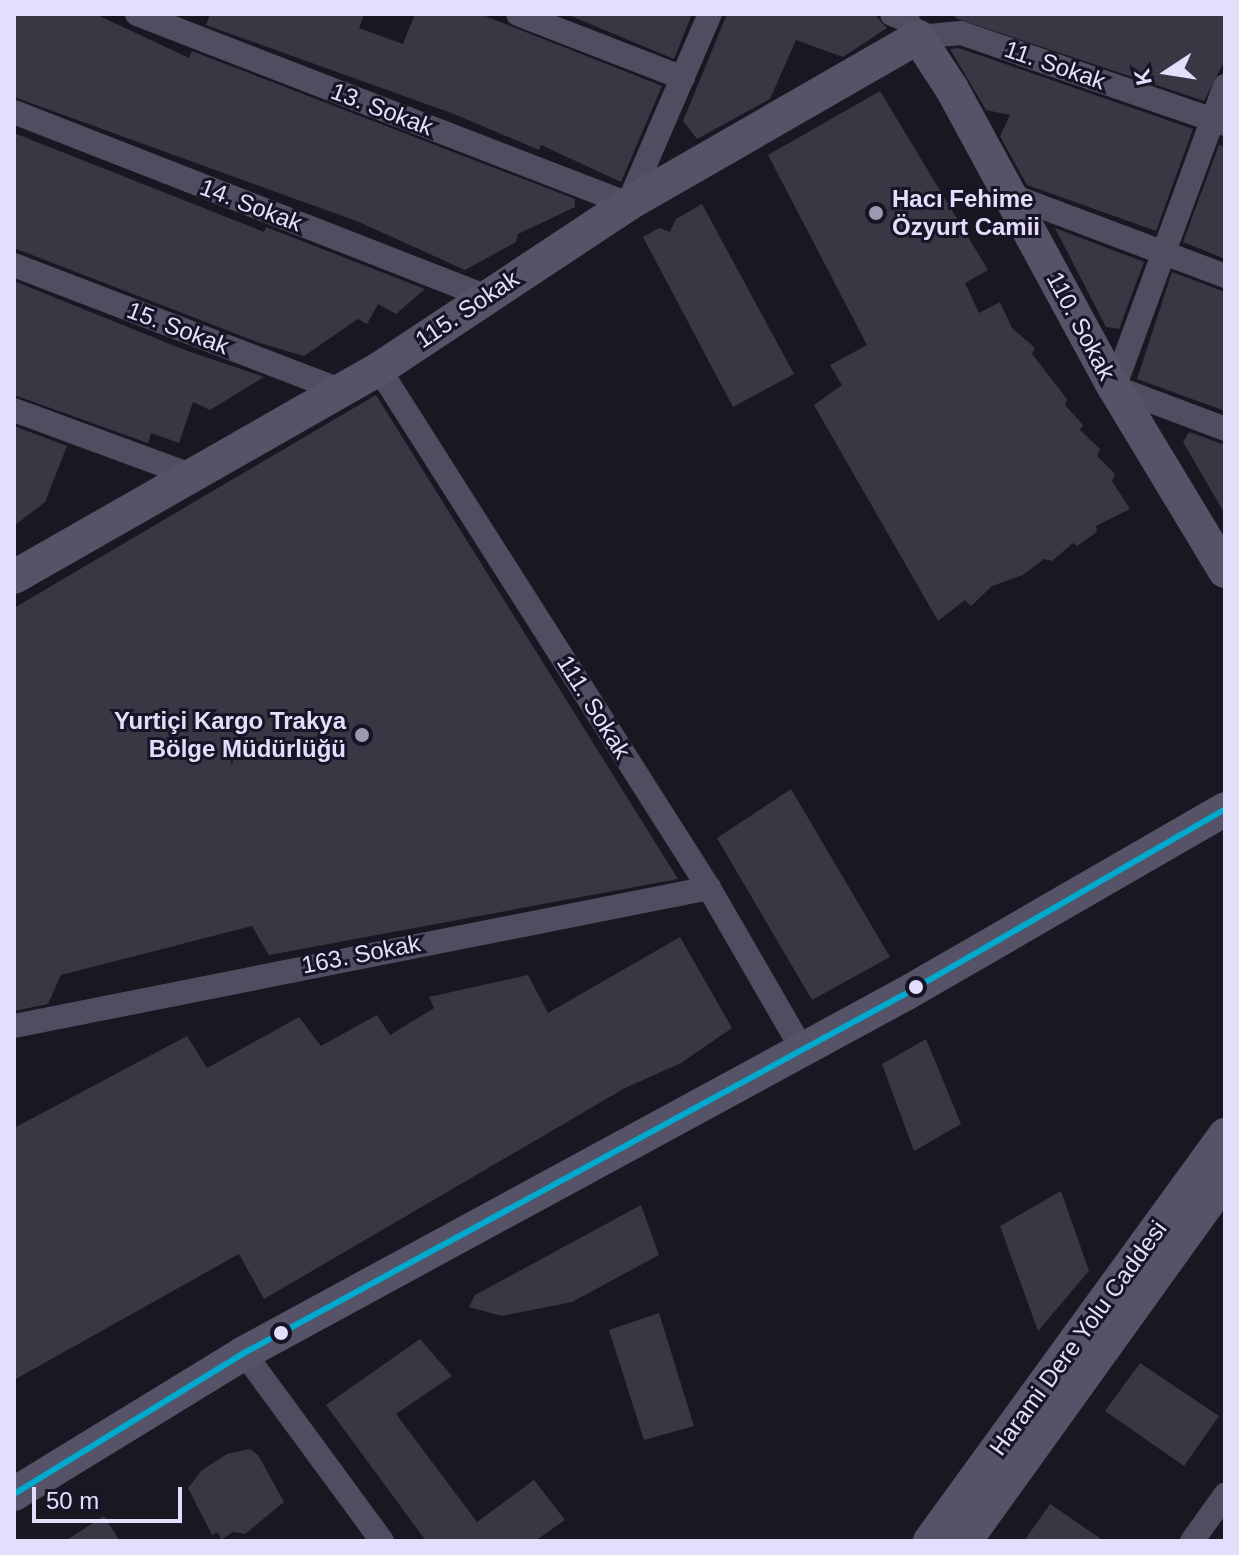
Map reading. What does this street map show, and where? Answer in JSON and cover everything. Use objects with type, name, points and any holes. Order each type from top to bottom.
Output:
[{"type":"street","name":"13. Sokak","points":[[137,14],[628,204]]},
{"type":"street","points":[[518,14],[683,78]]},
{"type":"street","points":[[628,204],[710,14]]},
{"type":"street","points":[[892,14],[907,20],[918,37]]},
{"type":"street","name":"11. Sokak","points":[[918,37],[961,33],[1219,122]]},
{"type":"street","name":"115. Sokak","points":[[18,571],[342,391],[628,204],[918,37]]},
{"type":"street","name":"110. Sokak","points":[[918,37],[1010,195],[1114,387],[1225,571]]},
{"type":"street","points":[[1225,86],[1219,122],[1164,253],[1114,387],[1225,429]]},
{"type":"street","name":"14. Sokak","points":[[14,112],[487,297]]},
{"type":"street","points":[[1010,195],[1225,276]]},
{"type":"street","name":"15. Sokak","points":[[14,265],[342,391]]},
{"type":"street","name":"111. Sokak","points":[[379,369],[709,888],[802,1049]]},
{"type":"street","points":[[14,410],[193,476]]},
{"type":"street","points":[[14,1494],[244,1353],[802,1049],[1225,809]]},
{"type":"street","name":"163. Sokak","points":[[14,1026],[709,888]]},
{"type":"street","name":"Harami Dere Yolu Caddesi","points":[[930,1541],[1225,1135]]},
{"type":"street","name":"Harami Dere Yolu Caddesi","points":[[965,1541],[1225,1179]]},
{"type":"street","points":[[244,1353],[382,1541]]},
{"type":"street","points":[[1192,1541],[1225,1495]]},
{"type":"building","points":[[14,14],[95,14],[189,58],[192,51],[575,199],[575,207],[518,234],[516,242],[465,270],[359,222],[14,97]]},
{"type":"building","points":[[210,14],[364,14],[359,28],[403,44],[415,14],[480,14],[662,86],[621,182],[541,145],[539,150],[454,114],[206,25]]},
{"type":"building","points":[[566,14],[692,14],[674,59]]},
{"type":"building","points":[[727,14],[874,14],[887,28],[843,57],[796,40],[770,99],[697,139],[683,121]]},
{"type":"building","points":[[956,14],[1225,14],[1225,60],[1204,101],[955,18]]},
{"type":"building","points":[[959,48],[1193,129],[1156,231],[1027,185],[1000,136],[1010,115],[986,110],[950,49]]},
{"type":"building","points":[[880,91],[988,270],[965,283],[979,313],[1000,302],[1012,328],[1035,348],[1032,354],[1067,399],[1065,405],[1083,425],[1080,430],[1100,449],[1097,456],[1115,474],[1112,481],[1130,509],[1096,526],[1097,532],[1077,546],[1073,543],[1052,561],[1044,559],[1023,575],[992,586],[971,606],[965,600],[938,621],[814,405],[842,385],[830,365],[867,345],[768,155]]},
{"type":"building","points":[[14,133],[264,232],[266,227],[425,289],[396,314],[378,304],[367,324],[358,319],[304,356],[260,343],[14,248]]},
{"type":"building","points":[[1219,145],[1225,147],[1225,259],[1183,242]]},
{"type":"building","points":[[702,204],[794,374],[733,407],[643,237],[659,228],[670,232],[676,219]]},
{"type":"building","points":[[1055,228],[1144,262],[1119,329],[1106,327]]},
{"type":"building","points":[[1172,272],[1225,292],[1225,411],[1137,379]]},
{"type":"building","points":[[14,281],[182,349],[264,377],[210,410],[193,402],[179,443],[151,433],[148,443],[14,395]]},
{"type":"building","name":"Yurtiçi Kargo Trakya Bölge Müdürlüğü","points":[[376,395],[678,879],[269,955],[252,926],[61,975],[48,1004],[14,1011],[14,608]]},
{"type":"building","points":[[14,426],[67,446],[45,502],[14,526]]},
{"type":"building","points":[[1189,432],[1225,445],[1225,514],[1183,442]]},
{"type":"building","points":[[791,789],[890,957],[812,1000],[717,838]]},
{"type":"building","points":[[680,937],[732,1028],[681,1063],[625,1088],[264,1299],[239,1254],[14,1380],[14,1128],[187,1036],[207,1068],[299,1017],[321,1046],[377,1015],[390,1035],[434,1008],[429,997],[528,975],[548,1013]]},
{"type":"building","points":[[926,1039],[961,1124],[914,1151],[882,1064]]},
{"type":"building","points":[[1061,1191],[1089,1271],[1038,1331],[1000,1226]]},
{"type":"building","points":[[641,1205],[659,1255],[572,1302],[502,1316],[469,1307],[475,1295]]},
{"type":"building","points":[[659,1313],[694,1426],[644,1440],[609,1330]]},
{"type":"building","points":[[420,1339],[452,1376],[396,1414],[477,1522],[534,1480],[565,1520],[535,1541],[426,1541],[326,1405]]},
{"type":"building","points":[[1140,1363],[1219,1416],[1184,1466],[1105,1411]]},
{"type":"building","points":[[250,1449],[258,1455],[284,1502],[245,1534],[233,1532],[221,1540],[218,1532],[212,1535],[188,1488],[202,1470],[227,1454]]},
{"type":"building","points":[[1050,1504],[1104,1541],[1024,1541]]},
{"type":"building","points":[[104,1516],[120,1541],[65,1541]]},
{"type":"transit line","points":[[14,1494],[244,1353],[905,994],[1225,809]]},
{"type":"place","name":"Hacı Fehime Özyurt Camii","points":[[876,213]]},
{"type":"place","name":"Yurtiçi Kargo Trakya Bölge Müdürlüğü","points":[[362,735]]}]
